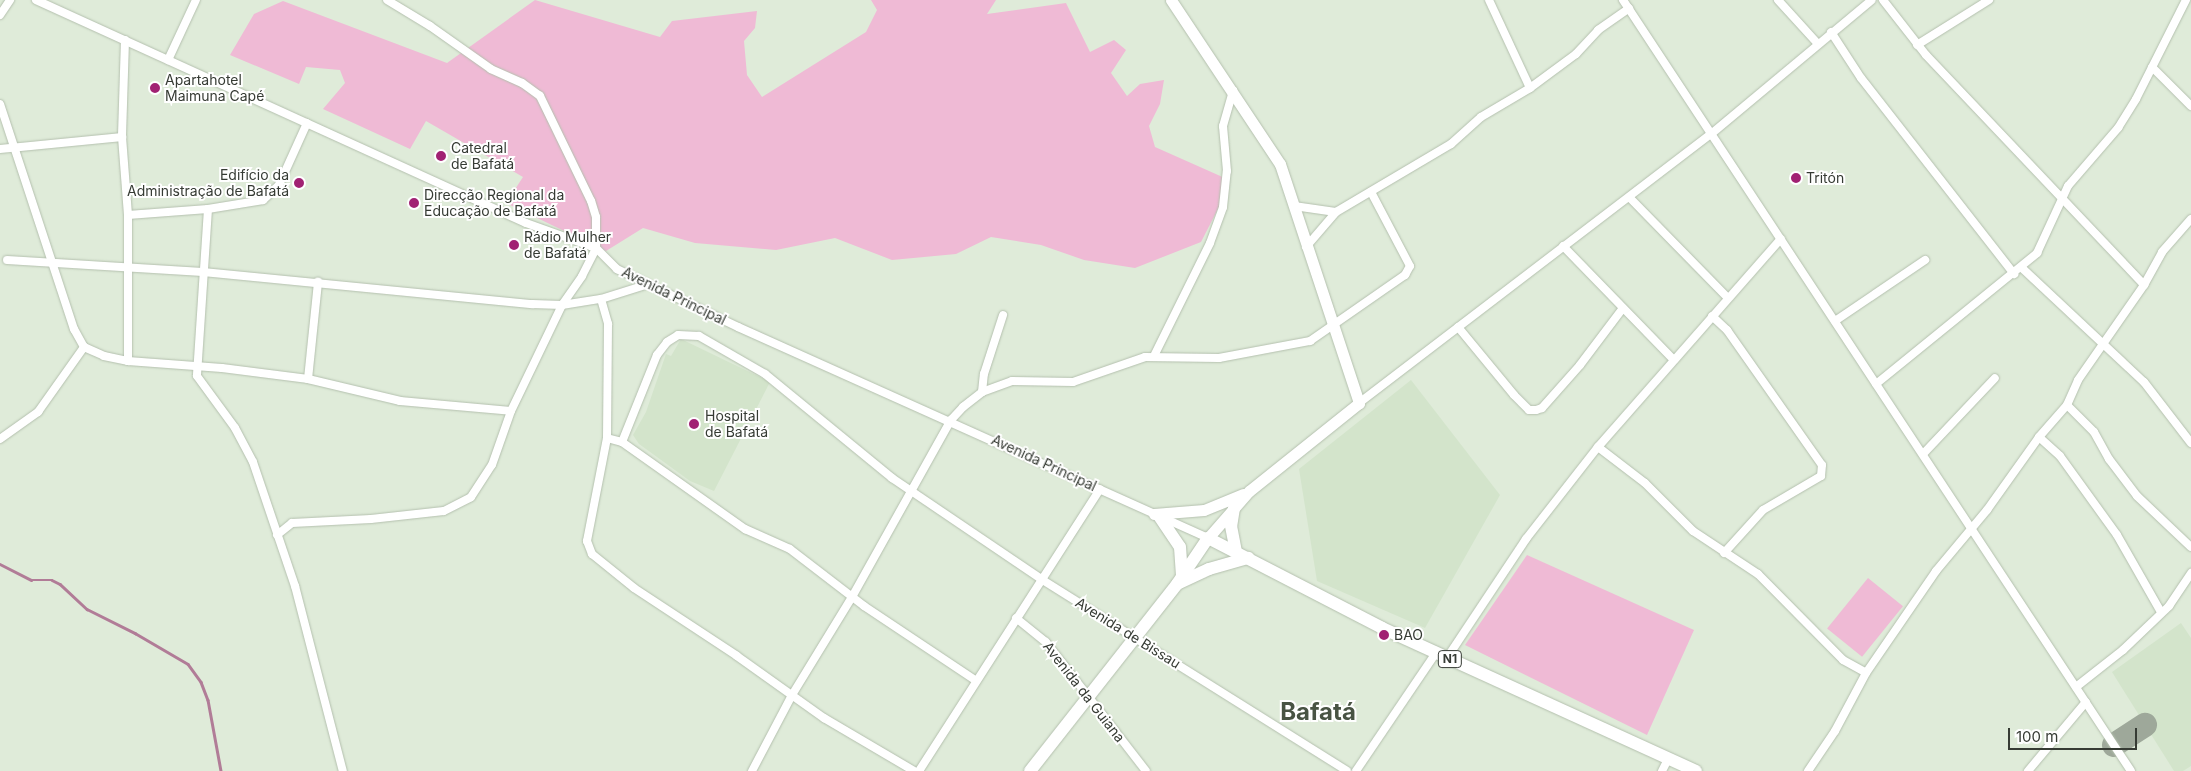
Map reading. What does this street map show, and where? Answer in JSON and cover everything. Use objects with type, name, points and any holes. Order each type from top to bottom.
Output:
[{"type":"main road","points":[[1234,508],[1231,526],[1236,552]]},
{"type":"main road","points":[[1157,515],[1180,547],[1180,580]]},
{"type":"main road","name":"N1","points":[[1208,538],[1348,612],[1696,771]]},
{"type":"main road","points":[[1030,771],[1133,637],[1180,580],[1208,538]]},
{"type":"main road","points":[[1180,580],[1209,569],[1248,558]]},
{"type":"street","points":[[0,15],[10,0]]},
{"type":"street","name":"Avenida Principal","points":[[36,0],[526,223],[596,248],[617,269],[808,360],[951,420],[1208,538]]},
{"type":"street","points":[[168,60],[196,0]]},
{"type":"street","points":[[277,535],[292,523],[393,517],[444,510],[458,505],[470,497],[484,482],[511,410],[562,304],[582,276],[596,248],[596,217],[591,201],[540,96],[522,83],[492,69],[387,0]]},
{"type":"street","points":[[1171,0],[1233,90],[1280,164],[1359,403]]},
{"type":"street","points":[[1489,0],[1530,88]]},
{"type":"street","points":[[1623,0],[1876,384],[1924,453],[1971,528],[2131,771]]},
{"type":"street","points":[[1778,0],[1818,44]]},
{"type":"street","points":[[1208,538],[1249,491],[1359,403],[1712,134],[1872,0]]},
{"type":"street","points":[[1883,0],[1917,46],[2144,285]]},
{"type":"street","points":[[1917,46],[1989,0]]},
{"type":"street","points":[[1876,384],[2022,268],[2040,248],[2062,200],[2077,174],[2118,128],[2186,0]]},
{"type":"street","points":[[1306,247],[1336,212],[1422,164],[1451,144],[1481,117],[1530,88],[1576,54],[1598,30],[1628,8]]},
{"type":"street","points":[[1832,32],[1861,78],[2014,274]]},
{"type":"street","points":[[124,40],[122,137],[128,214],[126,267],[128,361]]},
{"type":"street","points":[[2152,67],[2191,106]]},
{"type":"street","points":[[1154,356],[1210,243],[1224,207],[1227,171],[1222,126],[1233,90]]},
{"type":"street","points":[[0,104],[74,329],[84,347],[104,356],[128,361],[308,379],[400,401],[511,410]]},
{"type":"street","points":[[128,214],[208,209],[248,204],[272,193],[279,185],[306,123]]},
{"type":"street","points":[[0,148],[122,137]]},
{"type":"street","points":[[752,771],[792,695],[852,596],[951,420],[982,392],[1012,381],[1057,384],[1082,380],[1154,356],[1197,359],[1243,355],[1310,341],[1406,275],[1410,266],[1371,192]]},
{"type":"street","points":[[1629,197],[1727,297]]},
{"type":"street","points":[[1294,206],[1336,212]]},
{"type":"street","points":[[208,209],[196,367],[202,386],[229,418],[244,443],[295,586],[343,771]]},
{"type":"street","points":[[1808,771],[1835,731],[1866,673],[1943,560],[1971,528],[2039,436],[2067,405],[2078,380],[2144,285],[2162,252],[2191,219]]},
{"type":"street","points":[[1356,771],[1526,539],[1598,447],[1727,297],[1781,239]]},
{"type":"street","points":[[1563,246],[1674,360]]},
{"type":"street","points":[[7,260],[203,272],[503,302],[562,304],[601,299],[649,284]]},
{"type":"street","points":[[1835,321],[1925,260]]},
{"type":"street","points":[[2022,268],[2153,393],[2191,443]]},
{"type":"street","points":[[308,379],[318,282]]},
{"type":"street","points":[[601,299],[608,324],[607,438],[588,533],[592,554],[634,588],[824,718],[914,771]]},
{"type":"street","points":[[1458,327],[1514,395],[1530,410],[1536,410],[1542,408],[1580,364],[1623,308]]},
{"type":"street","points":[[982,392],[984,374],[1003,315]]},
{"type":"street","points":[[1712,316],[1727,330],[1822,465],[1820,476],[1762,510],[1724,552]]},
{"type":"street","name":"Avenida de Bissau","points":[[622,442],[657,355],[667,342],[678,335],[688,334],[714,344],[765,374],[831,431],[911,491],[1041,579],[1347,771]]},
{"type":"street","points":[[0,439],[38,412],[84,347]]},
{"type":"street","points":[[1924,453],[1995,378]]},
{"type":"street","points":[[2067,405],[2094,432],[2109,459],[2137,496],[2191,547]]},
{"type":"street","points":[[2039,436],[2060,456],[2117,535],[2161,612]]},
{"type":"street","points":[[607,438],[622,442],[745,529],[790,549],[852,596],[975,680]]},
{"type":"street","points":[[1598,447],[1645,483],[1693,531],[1758,574],[1843,660],[1866,673]]},
{"type":"street","points":[[918,771],[1100,489]]},
{"type":"street","points":[[1157,515],[1204,510],[1249,491]]},
{"type":"street","points":[[2076,687],[2123,650],[2169,606],[2191,573]]},
{"type":"street","name":"Avenida da Guiana","points":[[1016,618],[1046,642],[1087,698],[1146,771]]},
{"type":"street","points":[[2028,771],[2086,702]]},
{"type":"street","points":[[1662,771],[1668,759]]},
{"type":"shaded area","points":[[535,0],[660,37],[672,21],[757,11],[755,28],[744,41],[747,75],[762,97],[866,32],[877,10],[871,0],[996,0],[987,14],[1066,3],[1090,52],[1114,40],[1126,50],[1111,73],[1127,96],[1140,84],[1164,80],[1160,104],[1149,126],[1155,147],[1227,179],[1221,203],[1201,242],[1135,268],[1084,260],[1041,245],[991,237],[956,254],[892,260],[835,238],[776,250],[695,243],[643,228],[606,251],[506,203],[523,177],[426,121],[410,149],[323,109],[345,83],[340,70],[306,67],[299,84],[230,55],[254,14],[283,1],[447,63]]},
{"type":"shaded area","name":"Hospital de Bafatá","points":[[681,339],[770,382],[714,491],[690,481],[639,444],[633,435],[646,412],[666,354],[671,356]]},
{"type":"shaded area","points":[[1411,380],[1500,495],[1425,628],[1317,581],[1299,469]]},
{"type":"shaded area","points":[[1527,555],[1694,630],[1647,735],[1465,645]]},
{"type":"shaded area","points":[[1868,578],[1903,606],[1862,657],[1827,629]]},
{"type":"shaded area","points":[[2181,623],[2191,638],[2191,766],[2183,771],[2174,771],[2112,672]]},
{"type":"waterway","points":[[0,564],[31,580],[52,580],[60,584],[87,609],[135,633],[188,664],[201,682],[208,700],[221,771]]},
{"type":"taxiway","points":[[2114,745],[2145,725]]},
{"type":"place","name":"Apartahotel Maimuna Capé","points":[[155,88]]},
{"type":"place","name":"Catedral de Bafatá","points":[[441,156]]},
{"type":"place","name":"Tritón","points":[[1796,178]]},
{"type":"place","name":"Edifício da Administração de Bafatá","points":[[299,183]]},
{"type":"place","name":"Direcção Regional da Educação de Bafatá","points":[[414,203]]},
{"type":"place","name":"Rádio Mulher de Bafatá","points":[[514,245]]},
{"type":"place","name":"Hospital de Bafatá","points":[[694,424]]},
{"type":"place","name":"BAO","points":[[1384,635]]},
{"type":"district","name":"Bafatá","points":[[1318,712]]}]
